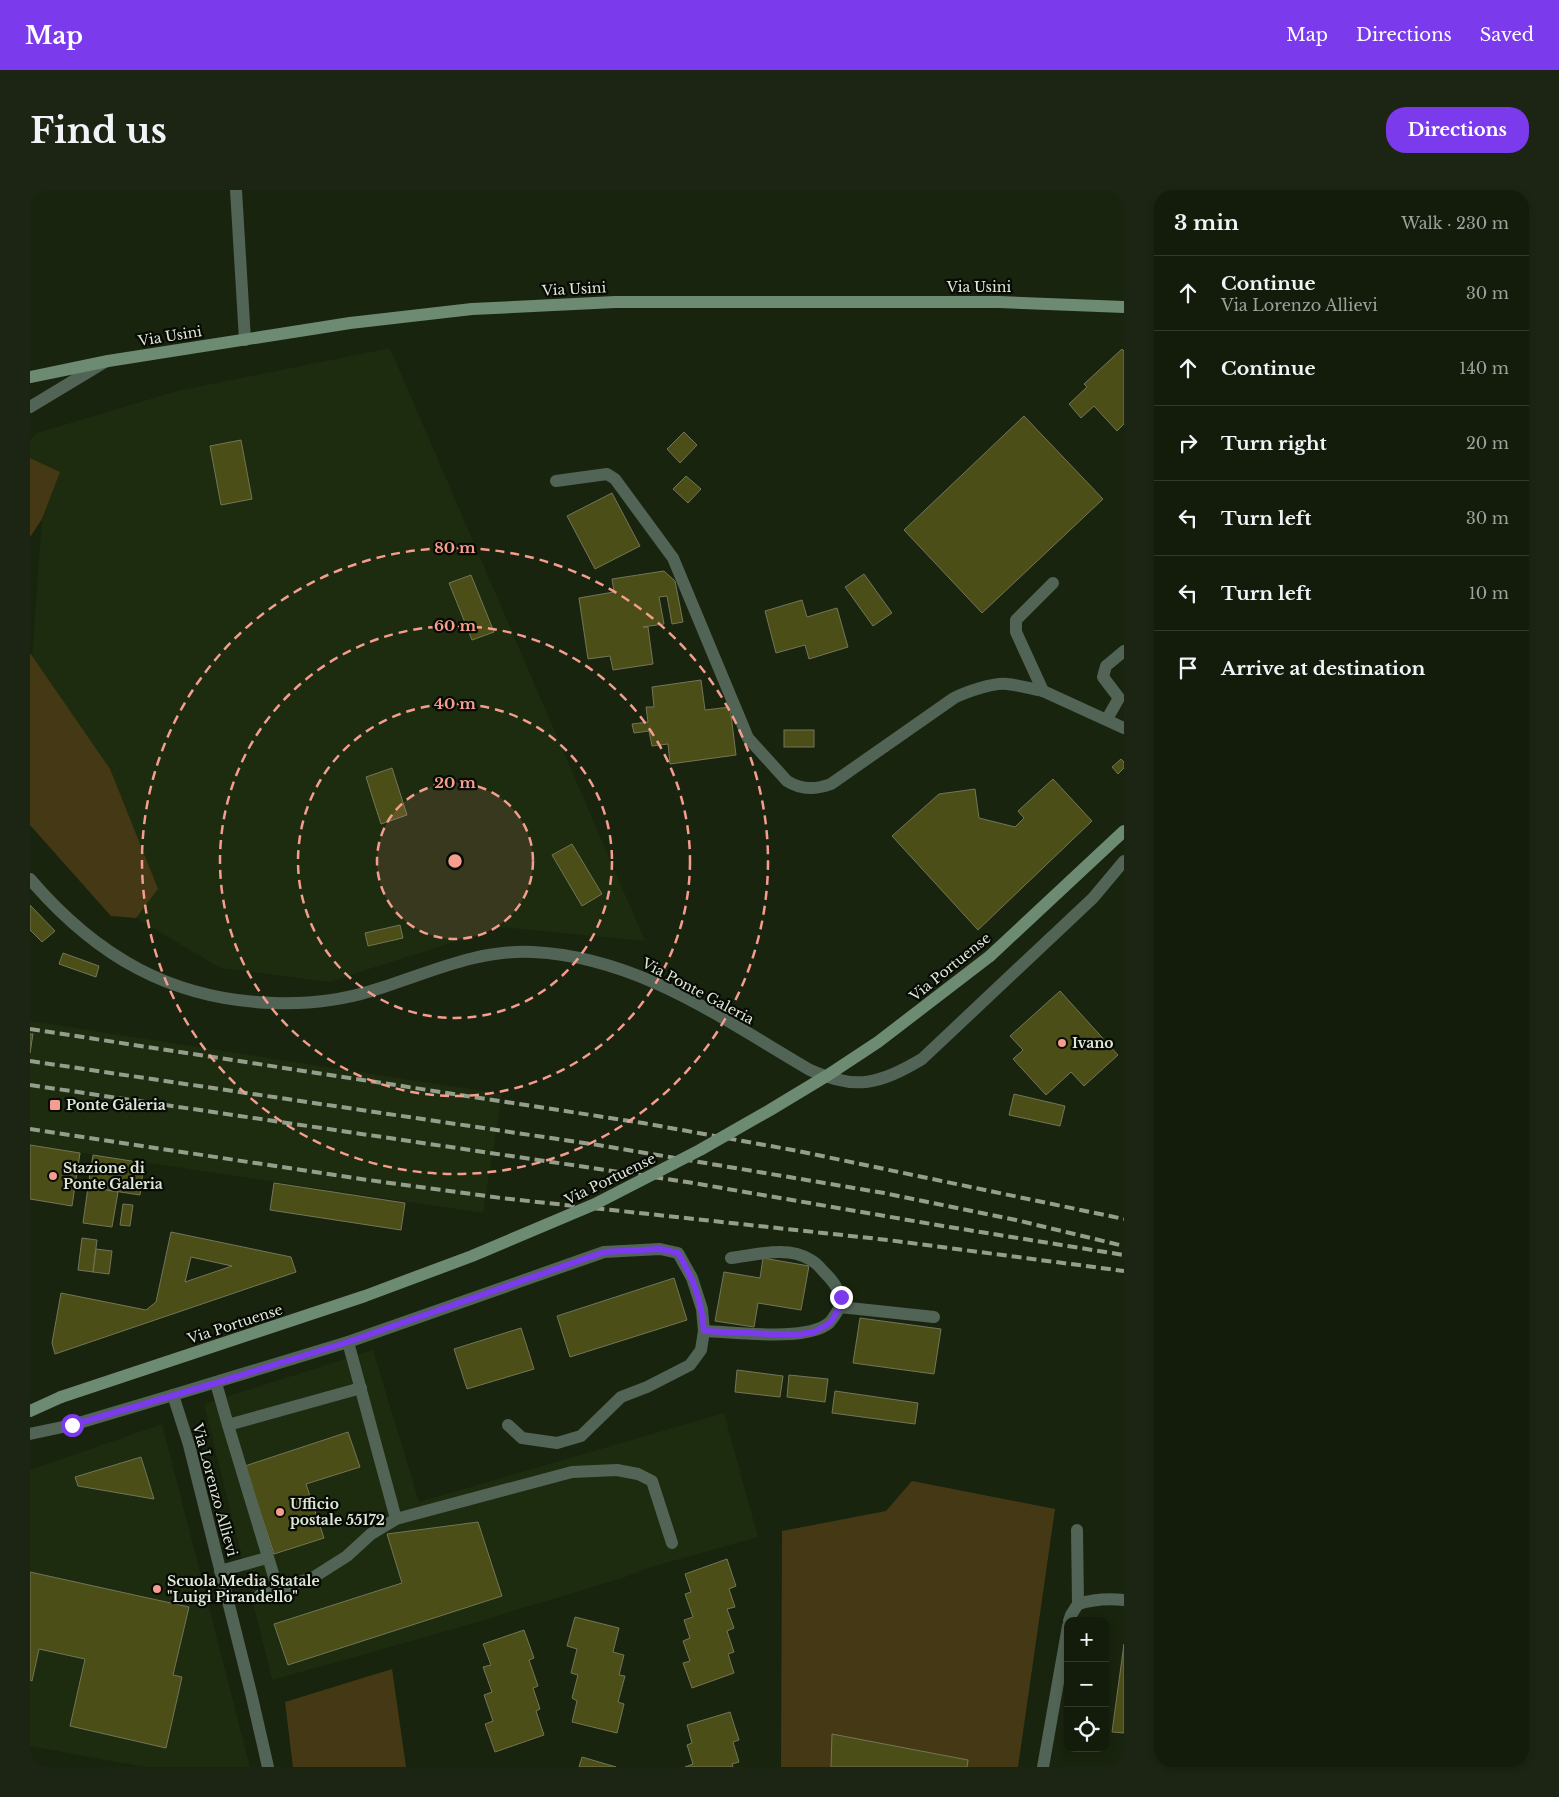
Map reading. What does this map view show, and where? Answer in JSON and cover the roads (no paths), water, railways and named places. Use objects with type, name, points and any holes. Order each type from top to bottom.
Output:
[{"type":"main road","name":"Via Usini","points":[[30,376],[108,361],[244,340],[410,315],[472,309],[615,302],[999,302],[1124,307]]},
{"type":"main road","name":"Via Portuense","points":[[30,1411],[61,1397],[365,1296],[472,1256],[595,1204],[700,1150],[828,1075],[878,1042],[990,956],[1124,831]]},
{"type":"street","points":[[236,190],[244,340]]},
{"type":"street","points":[[30,407],[108,361]]},
{"type":"street","points":[[556,481],[607,474],[615,479],[672,558],[748,738],[794,786],[812,789],[822,788],[831,784],[954,698],[990,685],[1006,683],[1042,691],[1124,728]]},
{"type":"street","points":[[1042,691],[1016,632],[1016,620],[1053,584]]},
{"type":"street","points":[[1107,719],[1121,699],[1103,677],[1106,666],[1124,651]]},
{"type":"street","name":"Via Ponte Galeria","points":[[30,879],[49,902],[73,925],[100,946],[153,977],[200,993],[258,1002],[310,1003],[332,1001],[370,992],[468,958],[486,954],[530,952],[564,954],[632,972],[657,983],[696,1003],[823,1076],[854,1082],[869,1082],[896,1074],[922,1059],[1093,898],[1124,861]]},
{"type":"street","points":[[30,1434],[72,1425],[348,1342],[604,1252],[660,1249],[678,1253],[692,1278],[702,1309],[704,1331],[701,1350],[690,1365],[648,1387],[621,1397],[604,1416],[581,1436],[557,1443],[522,1438],[508,1425]]},
{"type":"street","points":[[704,1331],[794,1335],[814,1332],[830,1323],[840,1307],[841,1297],[836,1285],[813,1260],[797,1253],[783,1251],[731,1258]]},
{"type":"street","points":[[840,1307],[934,1316]]},
{"type":"street","points":[[348,1342],[396,1519]]},
{"type":"street","points":[[216,1383],[278,1590]]},
{"type":"street","points":[[228,1425],[361,1388]]},
{"type":"street","name":"Via Lorenzo Allievi","points":[[173,1395],[189,1445],[268,1767]]},
{"type":"street","points":[[260,1594],[278,1590],[314,1577],[347,1556],[372,1534],[396,1519],[572,1472],[617,1470],[638,1474],[652,1481],[672,1543]]},
{"type":"street","points":[[1077,1530],[1078,1604]]},
{"type":"street","points":[[220,1571],[267,1558]]},
{"type":"street","points":[[1070,1617],[1078,1604],[1095,1599],[1110,1598],[1124,1600]]},
{"type":"street","points":[[1043,1767],[1064,1649]]},
{"type":"railway","points":[[30,1029],[643,1123],[798,1151],[1124,1219]]},
{"type":"railway","points":[[30,1061],[598,1145],[884,1193],[1016,1220],[1124,1246]]},
{"type":"railway","points":[[30,1085],[687,1182],[1124,1255]]},
{"type":"railway","points":[[30,1129],[501,1198],[888,1240],[1124,1271]]},
{"type":"place","name":"Ivano","points":[[1062,1043]]},
{"type":"place","name":"Ponte Galeria","points":[[55,1105]]},
{"type":"place","name":"Stazione di Ponte Galeria","points":[[53,1176]]},
{"type":"place","name":"Ufficio postale 55172","points":[[280,1512]]},
{"type":"place","name":"Scuola Media Statale \"Luigi Pirandello\"","points":[[157,1589]]}]
